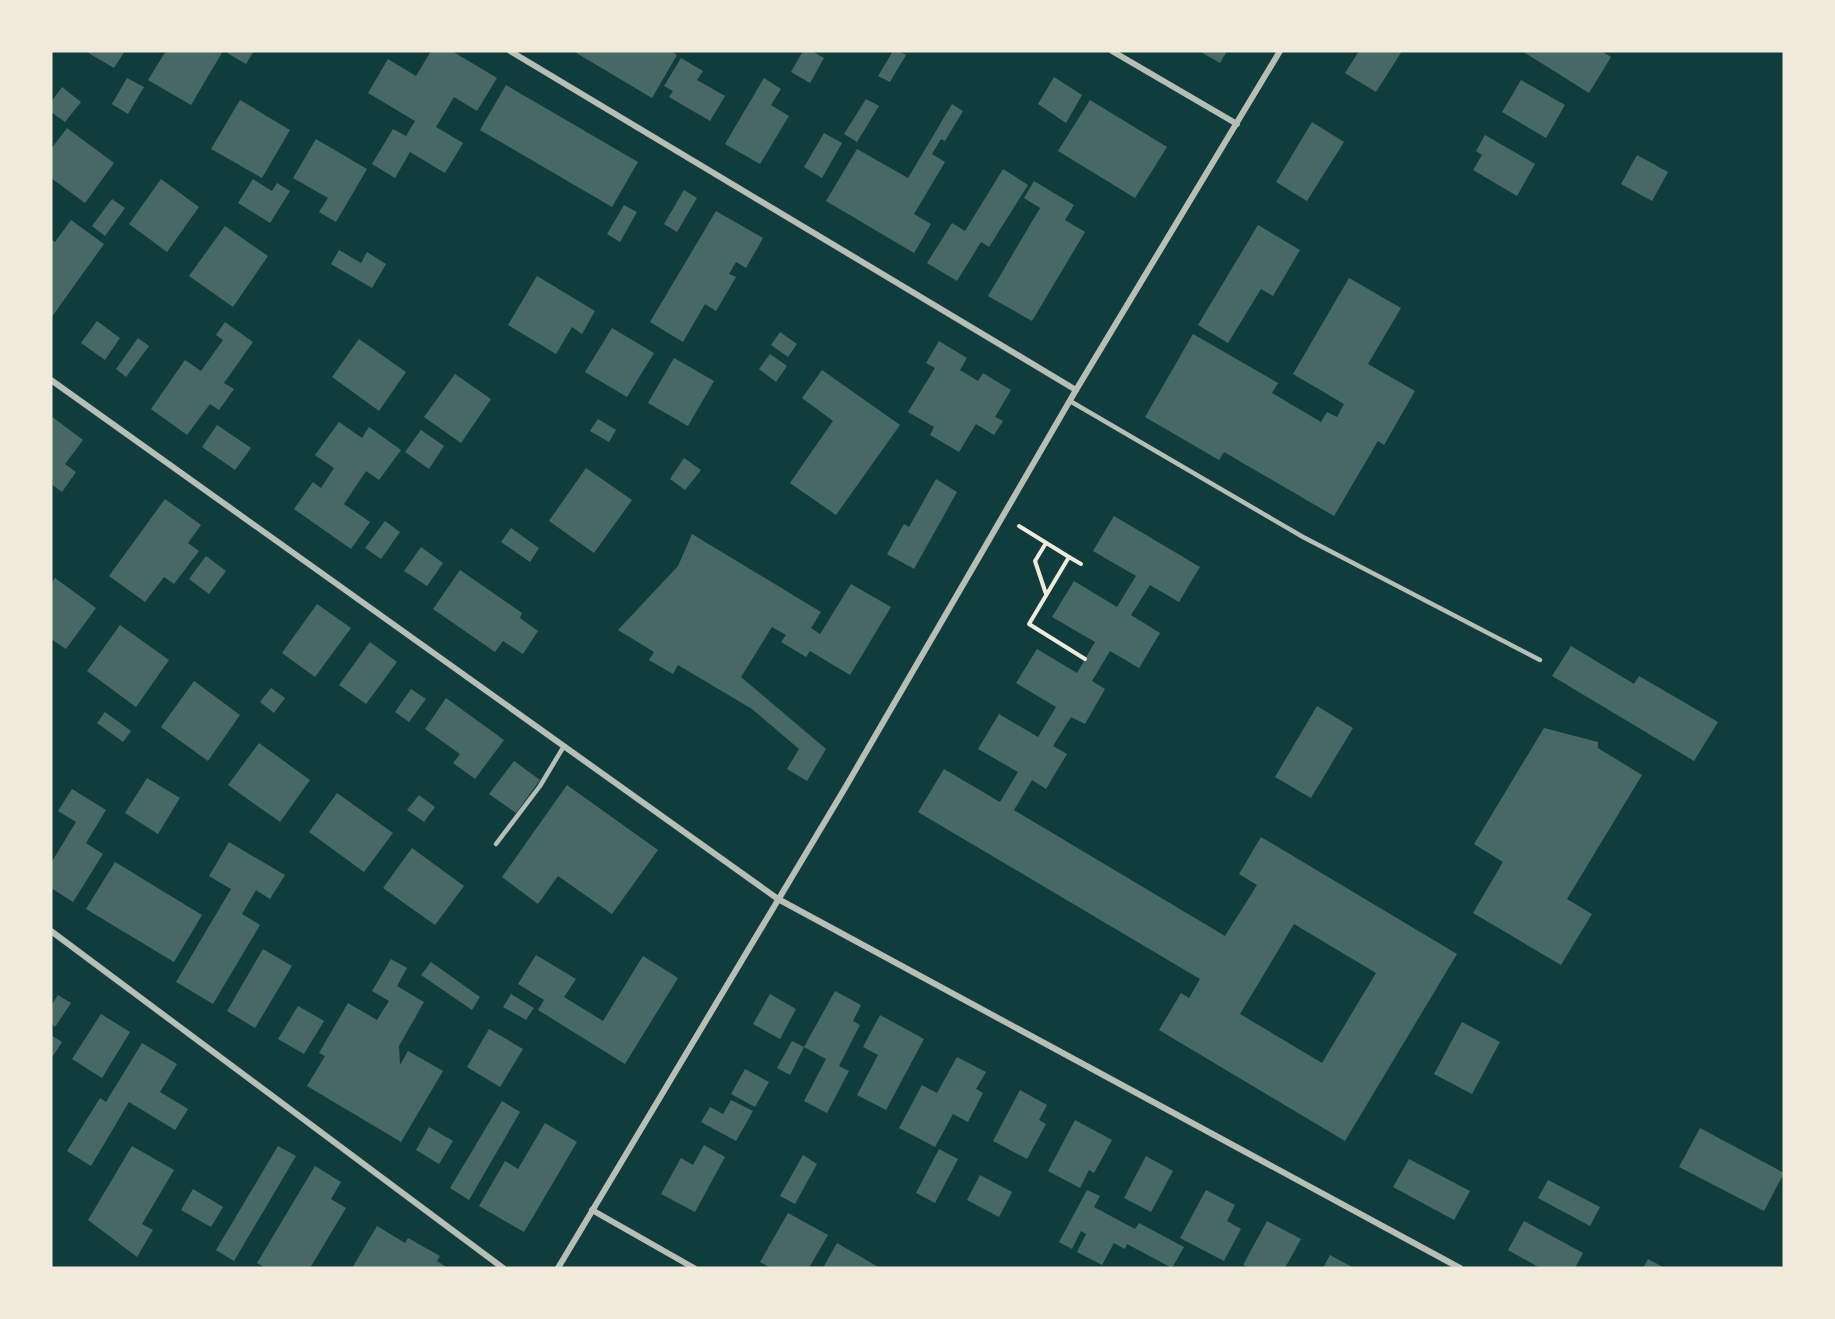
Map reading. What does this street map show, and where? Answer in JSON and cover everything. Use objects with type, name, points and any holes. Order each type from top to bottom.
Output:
[{"type":"street","points":[[510,51],[1076,390]]},
{"type":"street","points":[[1112,51],[1237,124]]},
{"type":"street","points":[[558,1268],[778,899],[1076,390],[1280,51]]},
{"type":"street","points":[[51,380],[778,899],[1460,1268]]},
{"type":"street","points":[[51,931],[502,1268]]},
{"type":"street","points":[[592,1210],[694,1268]]},
{"type":"lane","points":[[1070,401],[1303,537],[1540,660]]},
{"type":"lane","points":[[496,844],[540,786],[564,746]]},
{"type":"path","points":[[1026,530],[1081,564]]},
{"type":"path","points":[[1046,543],[1035,561],[1046,595]]},
{"type":"path","points":[[1069,557],[1029,624],[1085,659]]},
{"type":"building","points":[[85,51],[125,51],[114,68]]},
{"type":"building","points":[[166,51],[223,51],[191,105],[148,80]]},
{"type":"building","points":[[228,51],[254,51],[246,64],[227,53]]},
{"type":"building","points":[[431,51],[452,51],[497,78],[477,111],[454,97],[436,127],[463,143],[445,173],[410,152],[395,178],[372,164],[393,129],[406,136],[415,121],[368,93],[388,59],[416,76]]},
{"type":"building","points":[[573,51],[671,51],[677,55],[652,98]]},
{"type":"building","points":[[803,51],[812,51],[824,58],[810,83],[791,72]]},
{"type":"building","points":[[893,51],[906,55],[890,82],[878,76]]},
{"type":"building","points":[[1199,51],[1227,51],[1220,63]]},
{"type":"building","points":[[1359,51],[1402,51],[1376,92],[1345,73]]},
{"type":"building","points":[[1522,51],[1602,51],[1611,57],[1589,93]]},
{"type":"building","points":[[681,58],[703,71],[697,80],[725,96],[710,121],[669,97],[673,91],[664,86]]},
{"type":"building","points":[[1054,77],[1082,95],[1066,123],[1038,104]]},
{"type":"building","points":[[127,78],[144,87],[128,114],[112,104]]},
{"type":"building","points":[[764,78],[781,89],[771,105],[789,116],[760,164],[725,144]]},
{"type":"building","points":[[1521,80],[1565,105],[1546,138],[1502,112]]},
{"type":"building","points":[[506,85],[638,162],[612,207],[480,130]]},
{"type":"building","points":[[62,87],[81,102],[65,122],[51,112],[51,102]]},
{"type":"building","points":[[866,99],[879,106],[857,142],[844,134]]},
{"type":"building","points":[[240,100],[290,130],[262,178],[211,149]]},
{"type":"building","points":[[1090,100],[1167,147],[1135,198],[1058,151]]},
{"type":"building","points":[[952,104],[963,111],[945,141],[941,139],[932,154],[945,162],[914,214],[931,224],[914,253],[826,201],[857,149],[908,178]]},
{"type":"building","points":[[1312,122],[1344,142],[1307,201],[1276,182]]},
{"type":"building","points":[[67,128],[114,163],[85,203],[51,178],[51,149]]},
{"type":"building","points":[[824,133],[842,143],[822,178],[804,167]]},
{"type":"building","points":[[1485,135],[1535,164],[1517,196],[1473,170],[1482,155],[1476,151]]},
{"type":"building","points":[[316,139],[367,169],[336,222],[319,212],[328,198],[293,178]]},
{"type":"building","points":[[1637,155],[1668,172],[1652,201],[1621,184]]},
{"type":"building","points":[[1003,169],[1028,185],[989,247],[981,242],[957,281],[927,263],[952,223],[965,231]]},
{"type":"building","points":[[161,179],[199,207],[167,252],[129,224]]},
{"type":"building","points":[[253,179],[272,191],[277,183],[290,191],[270,223],[238,203]]},
{"type":"building","points":[[1034,181],[1074,205],[1065,220],[1085,232],[1032,321],[988,296],[1040,208],[1024,198]]},
{"type":"building","points":[[684,190],[697,198],[677,232],[664,224]]},
{"type":"building","points":[[112,199],[125,208],[105,236],[92,226]]},
{"type":"building","points":[[624,205],[637,212],[620,242],[607,234]]},
{"type":"building","points":[[716,211],[763,238],[746,268],[736,262],[729,274],[736,277],[716,311],[705,304],[683,342],[650,322]]},
{"type":"building","points":[[71,220],[104,244],[51,318],[51,239],[55,242]]},
{"type":"building","points":[[1258,225],[1300,250],[1273,296],[1261,289],[1228,343],[1198,325]]},
{"type":"building","points":[[225,226],[268,256],[233,307],[189,276]]},
{"type":"building","points":[[339,250],[361,263],[367,252],[386,264],[372,288],[331,264]]},
{"type":"building","points":[[537,276],[595,311],[582,334],[572,327],[556,354],[508,325]]},
{"type":"building","points":[[1349,278],[1401,308],[1368,364],[1415,391],[1384,445],[1378,441],[1334,516],[1224,452],[1219,460],[1145,417],[1193,334],[1278,383],[1272,393],[1321,422],[1327,412],[1337,417],[1344,404],[1293,374]]},
{"type":"building","points":[[97,321],[120,338],[105,360],[81,343]]},
{"type":"building","points":[[225,322],[253,342],[224,383],[234,389],[219,410],[210,404],[187,435],[151,409],[185,360],[201,371],[223,340],[216,335]]},
{"type":"building","points":[[612,328],[654,353],[627,397],[585,372]]},
{"type":"building","points":[[780,332],[797,344],[788,357],[771,345]]},
{"type":"building","points":[[138,338],[149,346],[126,377],[116,369]]},
{"type":"building","points":[[359,339],[406,372],[379,411],[332,377]]},
{"type":"building","points":[[939,341],[967,358],[960,370],[978,381],[983,373],[1011,390],[995,417],[1003,421],[994,435],[976,424],[959,452],[930,435],[934,427],[908,412],[935,368],[926,363]]},
{"type":"building","points":[[770,354],[787,366],[776,382],[759,369]]},
{"type":"building","points":[[674,358],[714,381],[688,426],[648,403]]},
{"type":"building","points":[[822,370],[900,425],[836,515],[790,483],[833,421],[802,398]]},
{"type":"building","points":[[455,374],[491,399],[461,443],[424,417]]},
{"type":"building","points":[[51,416],[83,440],[65,464],[76,472],[62,492],[51,484],[53,480],[51,479]]},
{"type":"building","points":[[598,419],[616,430],[609,442],[590,431]]},
{"type":"building","points":[[339,422],[362,438],[369,427],[401,450],[379,480],[366,471],[344,504],[370,522],[351,549],[294,509],[313,482],[321,488],[334,468],[315,455]]},
{"type":"building","points":[[217,425],[251,448],[235,470],[202,447]]},
{"type":"building","points":[[421,430],[444,446],[429,469],[405,452]]},
{"type":"building","points":[[684,458],[701,470],[685,490],[670,479]]},
{"type":"building","points":[[586,468],[632,500],[594,553],[549,521]]},
{"type":"building","points":[[936,479],[957,492],[914,569],[887,554],[904,524],[909,527]]},
{"type":"building","points":[[165,499],[201,525],[188,543],[199,551],[174,584],[164,577],[145,602],[109,576]]},
{"type":"building","points":[[1114,516],[1200,567],[1179,602],[1150,585],[1131,615],[1160,633],[1139,668],[1110,651],[1092,681],[1105,689],[1085,724],[1071,717],[1053,746],[1067,754],[1046,789],[1032,780],[1014,810],[1225,936],[1257,885],[1239,874],[1261,837],[1457,954],[1345,1141],[1159,1030],[1181,993],[1189,998],[1200,979],[918,812],[944,769],[1000,802],[1018,772],[978,749],[999,714],[1038,737],[1056,707],[1016,683],[1037,649],[1077,673],[1095,642],[1052,617],[1074,581],[1117,607],[1136,576],[1093,551]],"holes":[[[1294,924],[1376,973],[1322,1063],[1240,1014]]]},
{"type":"building","points":[[385,521],[400,532],[381,559],[365,548]]},
{"type":"building","points":[[511,528],[539,548],[530,562],[501,542]]},
{"type":"building","points":[[692,534],[821,612],[811,628],[820,634],[851,584],[891,607],[850,675],[810,651],[806,657],[781,642],[786,635],[772,627],[741,677],[826,749],[807,781],[787,769],[799,749],[752,709],[678,665],[673,674],[649,660],[654,652],[618,630],[678,566]]},
{"type":"building","points":[[421,547],[443,563],[427,586],[404,571]]},
{"type":"building","points":[[206,556],[226,571],[209,594],[189,579]]},
{"type":"building","points":[[460,570],[522,613],[520,618],[538,631],[523,654],[503,641],[495,652],[433,609]]},
{"type":"building","points":[[55,578],[96,608],[66,649],[51,639],[51,583]]},
{"type":"building","points":[[317,604],[351,628],[315,677],[282,653]]},
{"type":"building","points":[[120,625],[169,660],[136,707],[87,671]]},
{"type":"building","points":[[370,642],[397,662],[366,704],[339,685]]},
{"type":"building","points":[[1571,646],[1634,684],[1639,676],[1718,722],[1694,761],[1552,676]]},
{"type":"building","points":[[194,681],[240,715],[208,761],[161,727]]},
{"type":"building","points":[[271,688],[285,698],[274,713],[260,702]]},
{"type":"building","points":[[411,689],[426,699],[409,722],[395,712]]},
{"type":"building","points":[[446,698],[504,740],[475,779],[453,763],[460,754],[425,729]]},
{"type":"building","points":[[1317,706],[1353,728],[1311,798],[1275,777]]},
{"type":"building","points":[[105,712],[131,731],[123,742],[97,723]]},
{"type":"building","points":[[1544,728],[1598,742],[1598,748],[1642,775],[1567,899],[1592,914],[1561,965],[1473,913],[1503,862],[1474,844]]},
{"type":"building","points":[[259,743],[310,780],[280,822],[228,785]]},
{"type":"building","points":[[514,761],[540,780],[516,813],[489,794]]},
{"type":"building","points":[[147,778],[180,798],[158,834],[125,813]]},
{"type":"building","points":[[567,785],[658,850],[612,914],[558,876],[538,904],[502,877]]},
{"type":"building","points":[[72,789],[106,810],[86,843],[103,854],[73,902],[51,888],[51,863],[76,822],[58,811]]},
{"type":"building","points":[[337,793],[393,833],[364,872],[309,832]]},
{"type":"building","points":[[419,795],[435,807],[424,822],[407,810]]},
{"type":"building","points":[[229,842],[285,875],[270,899],[256,890],[242,914],[260,925],[213,1004],[176,982],[231,889],[209,876]]},
{"type":"building","points":[[412,848],[464,886],[435,925],[383,888]]},
{"type":"building","points":[[115,862],[202,915],[174,962],[86,909]]},
{"type":"building","points":[[263,949],[292,966],[255,1028],[227,1011]]},
{"type":"building","points":[[536,955],[576,979],[564,997],[603,1021],[643,956],[678,978],[625,1064],[538,1010],[544,1000],[518,984]]},
{"type":"building","points":[[391,959],[407,968],[397,986],[424,1002],[399,1046],[400,1065],[408,1051],[443,1071],[401,1142],[307,1086],[325,1056],[319,1053],[348,1003],[377,1020],[389,1001],[372,991]]},
{"type":"building","points":[[431,962],[480,997],[472,1010],[421,975]]},
{"type":"building","points":[[835,991],[861,1005],[853,1021],[860,1025],[839,1066],[849,1071],[827,1113],[804,1101],[826,1059],[804,1047]]},
{"type":"building","points":[[511,994],[534,1008],[526,1020],[503,1007]]},
{"type":"building","points":[[770,994],[796,1009],[780,1039],[753,1024]]},
{"type":"building","points":[[58,995],[71,1003],[55,1027],[51,1024],[51,1006]]},
{"type":"building","points":[[298,1006],[324,1021],[304,1054],[278,1039]]},
{"type":"building","points":[[101,1014],[130,1032],[102,1078],[72,1059]]},
{"type":"building","points":[[880,1015],[924,1039],[886,1110],[857,1095],[878,1055],[863,1047]]},
{"type":"building","points":[[1462,1022],[1500,1042],[1472,1094],[1434,1074]]},
{"type":"building","points":[[489,1029],[523,1049],[500,1087],[467,1067]]},
{"type":"building","points":[[51,1035],[62,1042],[51,1059]]},
{"type":"building","points":[[792,1041],[804,1047],[790,1075],[777,1068]]},
{"type":"building","points":[[142,1043],[177,1064],[160,1092],[188,1109],[175,1130],[129,1102],[91,1166],[67,1151],[100,1098],[106,1102]]},
{"type":"building","points":[[957,1057],[986,1072],[976,1089],[983,1093],[968,1122],[953,1114],[935,1147],[899,1128],[922,1085],[937,1093]]},
{"type":"building","points":[[745,1069],[769,1082],[755,1107],[731,1094]]},
{"type":"building","points":[[1020,1090],[1047,1105],[1039,1120],[1046,1124],[1027,1159],[993,1141]]},
{"type":"building","points":[[731,1100],[753,1111],[736,1141],[701,1122],[710,1107],[723,1114]]},
{"type":"building","points":[[502,1101],[520,1112],[469,1200],[450,1188]]},
{"type":"building","points":[[1075,1120],[1112,1140],[1094,1173],[1089,1170],[1080,1188],[1048,1171]]},
{"type":"building","points":[[545,1123],[577,1142],[524,1232],[479,1206],[505,1161],[518,1169]]},
{"type":"building","points":[[429,1127],[453,1141],[439,1164],[416,1150]]},
{"type":"building","points":[[1700,1128],[1784,1173],[1764,1211],[1679,1167]]},
{"type":"building","points":[[704,1145],[725,1157],[695,1212],[661,1194],[681,1158],[693,1165]]},
{"type":"building","points":[[132,1146],[174,1170],[142,1224],[153,1230],[137,1257],[88,1220]]},
{"type":"building","points":[[278,1146],[296,1156],[234,1261],[216,1250]]},
{"type":"building","points":[[939,1149],[958,1159],[935,1203],[916,1193]]},
{"type":"building","points":[[803,1155],[817,1164],[795,1204],[780,1196]]},
{"type":"building","points":[[1146,1156],[1173,1171],[1151,1212],[1124,1198]]},
{"type":"building","points":[[1409,1159],[1470,1191],[1454,1220],[1393,1187]]},
{"type":"building","points":[[315,1166],[341,1182],[331,1199],[346,1208],[310,1268],[265,1268],[257,1263]]},
{"type":"building","points":[[980,1175],[1012,1192],[999,1217],[967,1200]]},
{"type":"building","points":[[1548,1180],[1600,1207],[1590,1226],[1538,1198]]},
{"type":"building","points":[[193,1189],[223,1207],[211,1227],[181,1210]]},
{"type":"building","points":[[1087,1190],[1100,1196],[1094,1207],[1135,1229],[1139,1223],[1184,1247],[1172,1268],[1127,1244],[1125,1249],[1114,1243],[1102,1265],[1077,1252],[1086,1234],[1081,1231],[1072,1249],[1059,1242]]},
{"type":"building","points":[[1206,1190],[1235,1205],[1227,1221],[1241,1229],[1224,1261],[1180,1238]]},
{"type":"building","points":[[788,1213],[828,1235],[809,1268],[771,1268],[760,1262]]},
{"type":"building","points":[[1267,1221],[1301,1239],[1285,1268],[1249,1268],[1243,1265]]},
{"type":"building","points":[[1524,1221],[1583,1253],[1575,1268],[1540,1268],[1508,1250]]},
{"type":"building","points":[[377,1226],[405,1243],[408,1238],[440,1256],[437,1261],[448,1268],[352,1268]]},
{"type":"building","points":[[837,1243],[849,1250],[880,1268],[823,1268]]},
{"type":"building","points":[[1330,1255],[1354,1268],[1323,1268]]},
{"type":"building","points":[[1648,1259],[1665,1268],[1643,1268]]}]
